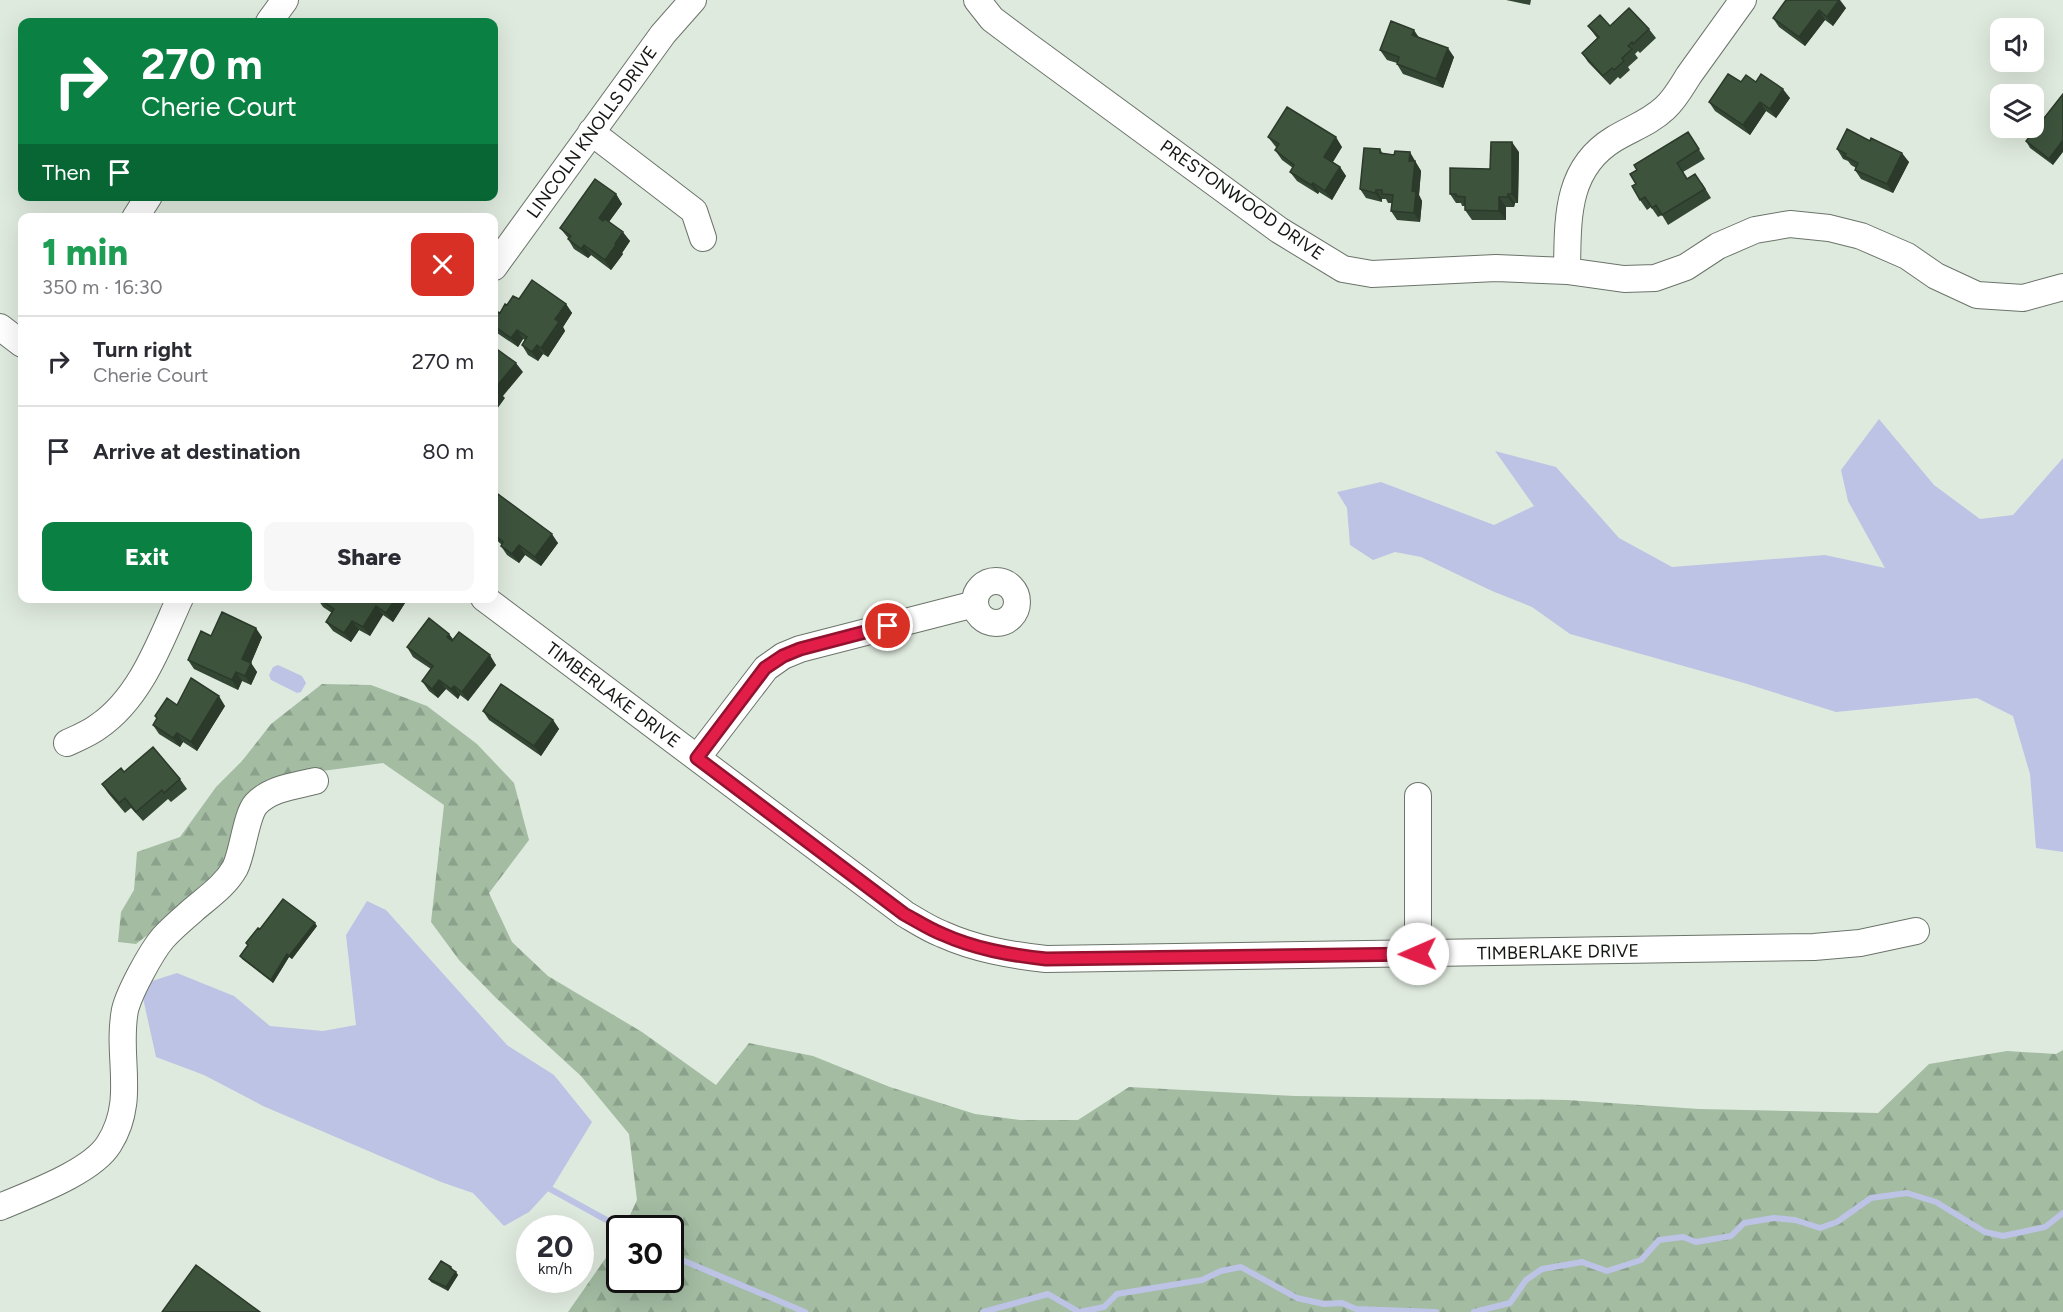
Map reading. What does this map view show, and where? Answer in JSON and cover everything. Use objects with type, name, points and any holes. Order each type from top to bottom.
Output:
[{"type":"street","points":[[272,18],[285,0]]},
{"type":"street","name":"LINCOLN KNOLLS DRIVE","points":[[498,261],[663,34],[693,0]]},
{"type":"street","name":"PRESTONWOOD DRIVE","points":[[976,0],[992,19],[1024,43],[1280,230],[1343,269],[1372,274],[1496,268],[1567,271],[1624,279],[1655,278],[1686,267],[1718,246],[1755,230],[1790,224],[1829,228],[1861,236],[1907,256],[1936,276],[1977,295],[2023,298],[2063,287]]},
{"type":"street","points":[[1567,271],[1568,226],[1572,195],[1581,172],[1595,152],[1616,138],[1645,124],[1667,107],[1743,0]]},
{"type":"street","points":[[591,132],[694,211],[703,238]]},
{"type":"street","points":[[0,327],[18,341]]},
{"type":"street","points":[[67,743],[100,725],[122,704],[140,682],[178,603]]},
{"type":"street","name":"TIMBERLAKE DRIVE","points":[[491,603],[904,914],[941,934],[979,948],[1012,956],[1046,959],[1814,948],[1860,943],[1916,931]]},
{"type":"street","points":[[697,758],[765,668],[783,656],[800,649],[975,604]]},
{"type":"street","points":[[0,1207],[83,1167],[108,1146],[123,1111],[125,1091],[123,1033],[126,1009],[152,955],[163,938],[220,888],[235,868],[254,806],[265,796],[279,790],[315,781]]},
{"type":"street","points":[[1418,795],[1418,954]]},
{"type":"green space","points":[[322,684],[371,685],[427,706],[477,744],[514,783],[529,840],[489,893],[512,942],[548,976],[642,1032],[716,1085],[749,1043],[813,1056],[890,1087],[975,1114],[1020,1120],[1078,1120],[1129,1087],[1295,1096],[1567,1100],[1699,1109],[1878,1113],[1929,1064],[2007,1051],[2056,1054],[2063,1050],[2063,1312],[568,1312],[581,1293],[594,1293],[594,1275],[606,1258],[606,1293],[684,1293],[684,1215],[630,1215],[637,1200],[629,1134],[581,1076],[496,998],[459,960],[431,922],[444,805],[383,763],[292,775],[218,880],[136,944],[118,942],[121,912],[134,890],[137,852],[180,837],[216,787],[242,761],[271,724]]},
{"type":"water","points":[[1879,419],[1934,485],[1980,519],[2013,515],[2063,458],[2063,852],[2036,848],[2030,774],[2013,716],[1977,698],[1836,712],[1744,683],[1570,634],[1532,607],[1492,591],[1421,557],[1395,552],[1373,560],[1350,545],[1347,508],[1337,492],[1381,482],[1494,525],[1534,506],[1495,451],[1556,467],[1619,538],[1672,567],[1825,555],[1885,568],[1848,501],[1841,470]]},
{"type":"water","points":[[278,665],[302,676],[306,683],[301,692],[297,693],[271,680],[269,675],[273,667]]},
{"type":"water","points":[[367,901],[386,910],[507,1045],[554,1075],[592,1122],[553,1186],[529,1212],[516,1215],[516,1219],[504,1226],[473,1193],[441,1182],[263,1106],[204,1075],[156,1057],[143,998],[152,981],[177,973],[234,996],[270,1026],[323,1031],[356,1025],[346,935]]},
{"type":"building","points":[[1786,0],[1839,0],[1827,17],[1819,10],[1799,37],[1773,18]]},
{"type":"building","points":[[1629,8],[1649,29],[1628,46],[1632,49],[1622,58],[1624,61],[1603,76],[1582,53],[1599,37],[1588,26],[1600,15],[1610,26]]},
{"type":"building","points":[[1391,21],[1414,30],[1412,35],[1448,48],[1436,79],[1397,64],[1399,57],[1380,50]]},
{"type":"building","points":[[1728,74],[1741,82],[1746,75],[1756,82],[1761,74],[1783,89],[1770,109],[1760,102],[1743,125],[1709,102]]},
{"type":"building","points":[[2063,94],[2063,140],[2049,159],[2026,141],[2028,138],[2044,138],[2044,118]]},
{"type":"building","points":[[1287,107],[1336,137],[1324,157],[1340,167],[1325,191],[1290,172],[1294,165],[1275,150],[1279,144],[1268,137]]},
{"type":"building","points":[[1847,129],[1902,153],[1887,184],[1855,170],[1858,163],[1844,156],[1846,154],[1837,149]]},
{"type":"building","points":[[1688,132],[1699,149],[1677,163],[1687,179],[1695,174],[1705,189],[1662,215],[1656,205],[1652,208],[1645,197],[1640,200],[1632,186],[1636,184],[1630,174],[1637,170],[1634,165]]},
{"type":"building","points":[[1491,142],[1512,142],[1512,194],[1508,194],[1508,197],[1499,197],[1499,211],[1465,210],[1465,197],[1450,194],[1450,168],[1490,169]]},
{"type":"building","points":[[1364,148],[1380,149],[1380,153],[1394,155],[1395,151],[1410,152],[1409,161],[1415,161],[1412,191],[1416,192],[1414,213],[1391,211],[1393,195],[1382,194],[1382,190],[1376,190],[1375,193],[1360,189]]},
{"type":"building","points":[[595,179],[616,194],[599,218],[603,221],[605,219],[623,232],[605,260],[584,245],[581,249],[568,239],[571,236],[560,228]]},
{"type":"building","points":[[532,280],[566,304],[555,319],[559,322],[541,348],[537,345],[532,352],[522,345],[527,337],[517,330],[511,338],[498,329],[498,312],[500,313],[513,296],[519,299]]},
{"type":"building","points":[[498,350],[516,363],[498,385]]},
{"type":"building","points":[[498,494],[552,534],[535,557],[519,545],[512,554],[501,546],[503,542],[498,538]]},
{"type":"building","points":[[325,603],[393,603],[386,613],[376,606],[363,627],[352,621],[344,633],[326,622],[334,609]]},
{"type":"building","points":[[222,612],[256,628],[242,659],[251,663],[245,676],[236,672],[232,680],[188,660],[201,631],[211,636]]},
{"type":"building","points":[[429,618],[449,634],[447,637],[452,641],[459,632],[490,655],[462,692],[454,686],[451,689],[439,680],[432,689],[422,681],[433,666],[407,647]]},
{"type":"building","points":[[191,678],[219,696],[191,742],[177,733],[173,738],[153,725],[157,718],[155,716],[167,698],[177,705]]},
{"type":"building","points":[[501,684],[553,720],[534,746],[483,711]]},
{"type":"building","points":[[153,747],[180,779],[164,793],[162,790],[136,812],[125,798],[119,803],[102,784],[121,768],[124,772]]},
{"type":"building","points":[[283,899],[315,923],[289,956],[287,954],[271,980],[240,956],[248,945],[246,943]]},
{"type":"building","points":[[441,1261],[456,1272],[446,1287],[429,1279]]},
{"type":"building","points":[[196,1265],[260,1312],[162,1312]]},
{"type":"waterway","points":[[543,1185],[606,1220]]},
{"type":"waterway","points":[[1474,1312],[1510,1303],[1526,1280],[1542,1269],[1582,1262],[1607,1271],[1641,1260],[1659,1240],[1683,1237],[1696,1242],[1731,1236],[1744,1223],[1774,1218],[1795,1220],[1820,1228],[1837,1222],[1871,1198],[1907,1193],[1936,1202],[1985,1232],[2003,1236],[2045,1227],[2063,1213]]},
{"type":"waterway","points":[[684,1261],[805,1312]]},
{"type":"waterway","points":[[983,1312],[1048,1294],[1079,1312],[1104,1307],[1117,1294],[1202,1280],[1221,1271],[1241,1267],[1297,1298],[1324,1304],[1342,1303],[1356,1309],[1436,1312]]},
{"type":"route","points":[[888,626],[800,649],[783,656],[765,668],[697,758],[904,914],[941,934],[979,948],[1012,956],[1046,959],[1418,954]]}]
